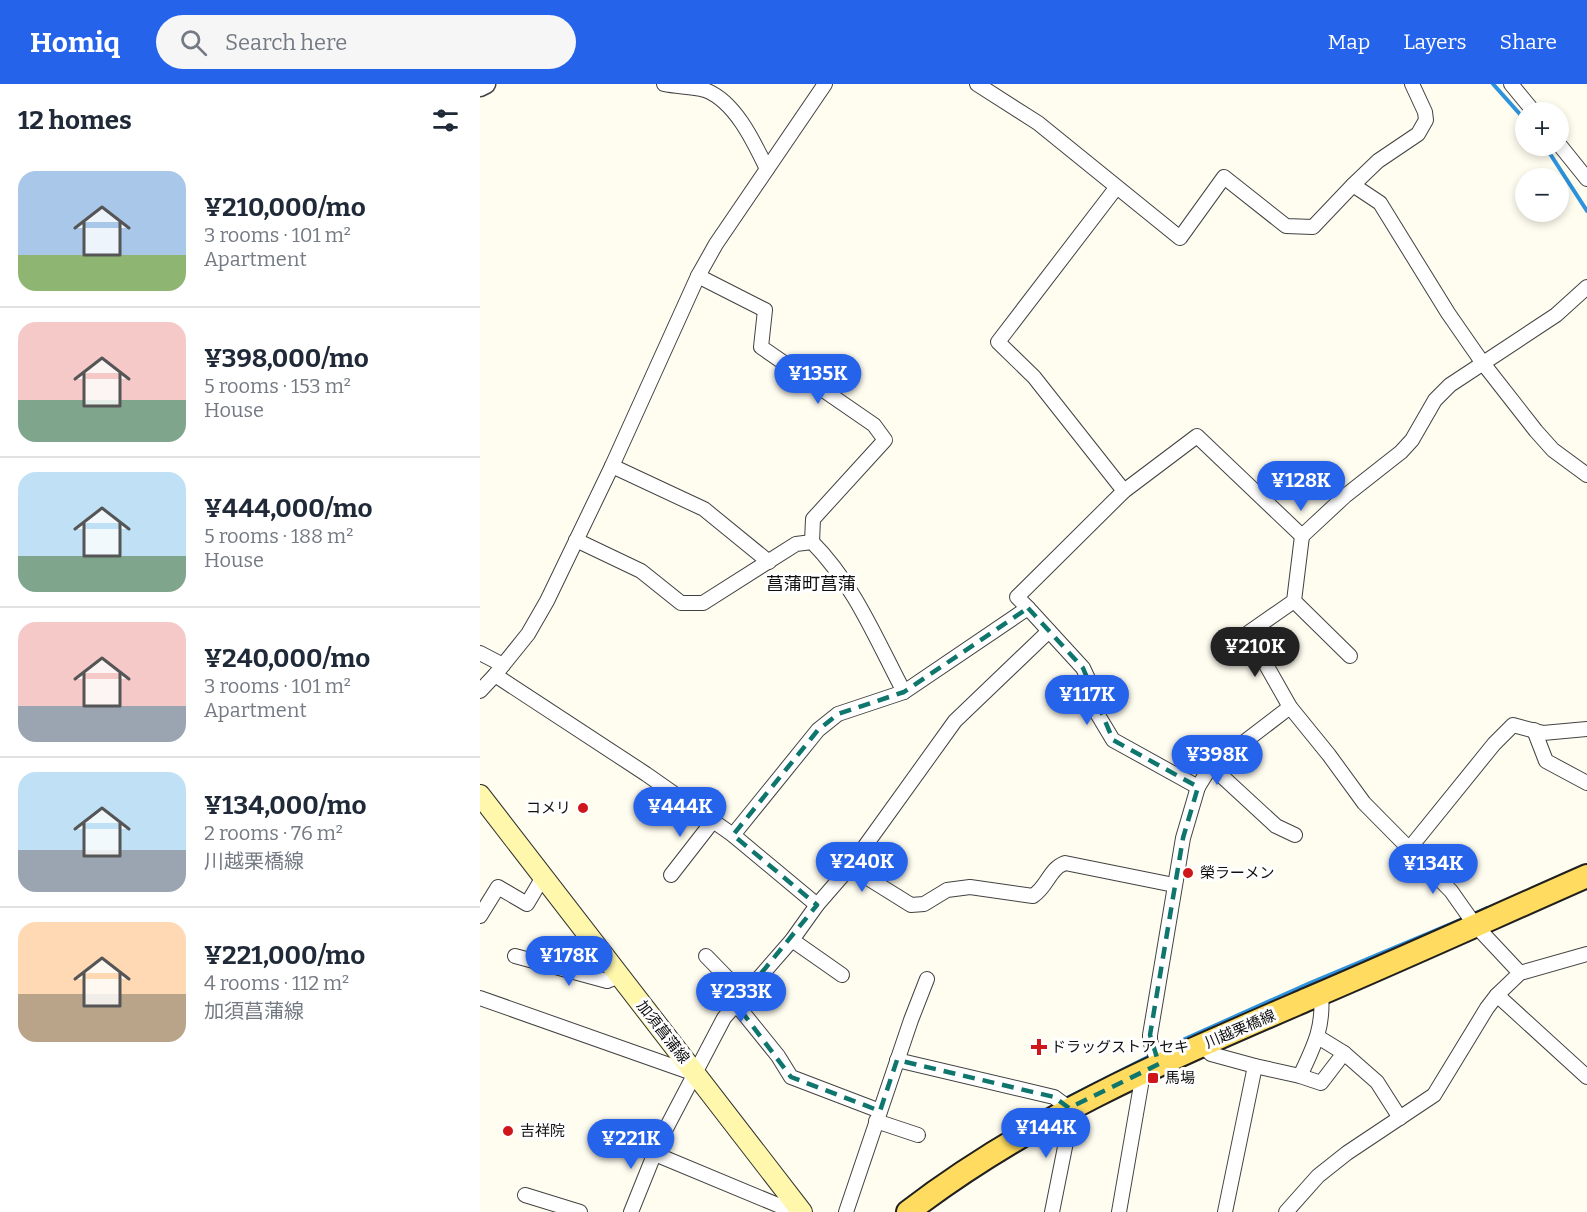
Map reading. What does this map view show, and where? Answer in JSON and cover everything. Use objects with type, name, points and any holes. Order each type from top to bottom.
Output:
[{"type":"main road","name":"加須菖蒲線","points":[[480,795],[798,1208]]},
{"type":"main road","name":"川越栗橋線","points":[[908,1212],[968,1169],[1069,1108],[1202,1045],[1587,876]]},
{"type":"street","points":[[480,87],[486,84]]},
{"type":"street","points":[[664,84],[704,90],[721,97],[752,138],[767,169]]},
{"type":"street","points":[[480,691],[528,634],[547,601],[612,466],[698,276],[716,244],[825,84]]},
{"type":"street","points":[[977,84],[1038,123],[1180,238],[1224,177],[1286,226],[1313,227],[1378,161],[1419,134],[1426,120],[1425,112],[1412,84]]},
{"type":"street","points":[[1511,84],[1526,102]]},
{"type":"street","points":[[1568,156],[1587,179]]},
{"type":"street","points":[[1353,185],[1380,203],[1448,313],[1482,362],[1536,431],[1553,450],[1587,475]]},
{"type":"street","points":[[1116,188],[998,342],[1034,377],[1124,491]]},
{"type":"street","points":[[698,276],[765,309],[761,347],[874,424],[885,441],[813,519],[812,542],[825,555],[861,608],[904,692]]},
{"type":"street","points":[[1520,973],[1475,925],[1451,891],[1364,803],[1290,707],[1248,633],[1294,601],[1302,536],[1345,496],[1401,452],[1412,440],[1435,400],[1450,385],[1556,315],[1587,286]]},
{"type":"street","points":[[1198,787],[1113,740],[1098,715],[1090,683],[1083,668],[1017,597],[1124,491],[1197,436],[1302,536]]},
{"type":"street","points":[[612,466],[704,508],[769,561]]},
{"type":"street","points":[[576,540],[641,571],[681,603],[703,603],[796,544],[812,542]]},
{"type":"street","points":[[1294,601],[1350,656]]},
{"type":"street","points":[[734,835],[818,730],[838,714],[904,692],[1028,608]]},
{"type":"street","points":[[631,1212],[655,1154],[724,1018],[792,940],[817,905],[850,867],[956,721],[1049,631]]},
{"type":"street","points":[[480,653],[499,670],[734,835],[817,905]]},
{"type":"street","points":[[1119,1212],[1141,1085],[1149,1069],[1150,1035],[1174,885],[1183,838],[1198,787],[1212,767],[1290,707]]},
{"type":"street","points":[[1409,849],[1513,725],[1543,733],[1587,729]]},
{"type":"street","points":[[1534,730],[1546,761],[1587,783]]},
{"type":"street","points":[[1212,767],[1276,826],[1295,835]]},
{"type":"street","points":[[671,875],[713,821]]},
{"type":"street","points":[[850,867],[910,905],[924,904],[947,890],[970,887],[1033,896],[1042,890],[1058,866],[1065,863],[1174,885]]},
{"type":"street","points":[[480,916],[498,887],[526,904],[543,877]]},
{"type":"street","points":[[792,940],[842,975]]},
{"type":"street","points":[[1286,1212],[1317,1176],[1347,1153],[1434,1095],[1486,1008],[1520,973],[1587,954]]},
{"type":"street","points":[[515,956],[607,981],[619,976]]},
{"type":"street","points":[[706,956],[740,1000],[791,1077],[918,1135]]},
{"type":"street","points":[[846,1212],[927,979]]},
{"type":"street","points":[[1300,1076],[1318,1036],[1322,1008],[1321,993]]},
{"type":"street","points":[[1497,995],[1587,1077]]},
{"type":"street","points":[[480,998],[695,1074]]},
{"type":"street","points":[[1318,1036],[1344,1053],[1377,1082],[1400,1118]]},
{"type":"street","points":[[1202,1045],[1210,1054],[1321,1083],[1344,1053]]},
{"type":"street","points":[[897,1060],[1054,1097],[1069,1108],[1069,1127],[1052,1212]]},
{"type":"street","points":[[1225,1212],[1255,1066]]},
{"type":"street","points":[[655,1154],[780,1206],[798,1208]]},
{"type":"street","points":[[525,1195],[580,1212]]},
{"type":"highlighted area","points":[[1028,608],[1083,668],[1113,740],[1198,787],[1183,838],[1150,1035],[1159,1064],[1069,1108],[1054,1097],[897,1060],[880,1111],[791,1077],[736,1004],[817,905],[733,835],[818,730],[838,714],[904,692]]},
{"type":"waterway","points":[[1493,84],[1515,109]]},
{"type":"waterway","points":[[1551,156],[1587,211]]},
{"type":"waterway","points":[[1472,915],[1487,908]]},
{"type":"waterway","points":[[1158,1051],[1310,983],[1465,918]]},
{"type":"waterway","points":[[1065,1099],[1152,1055]]},
{"type":"place","name":"コメリ","points":[[583,808]]},
{"type":"place","name":"榮ラーメン","points":[[1188,873]]},
{"type":"place","name":"ドラッグストア セキ","points":[[1039,1047]]},
{"type":"place","name":"馬場","points":[[1153,1078]]},
{"type":"place","name":"吉祥院","points":[[508,1131]]},
{"type":"district","name":"菖蒲町菖蒲","points":[[811,584]]}]
